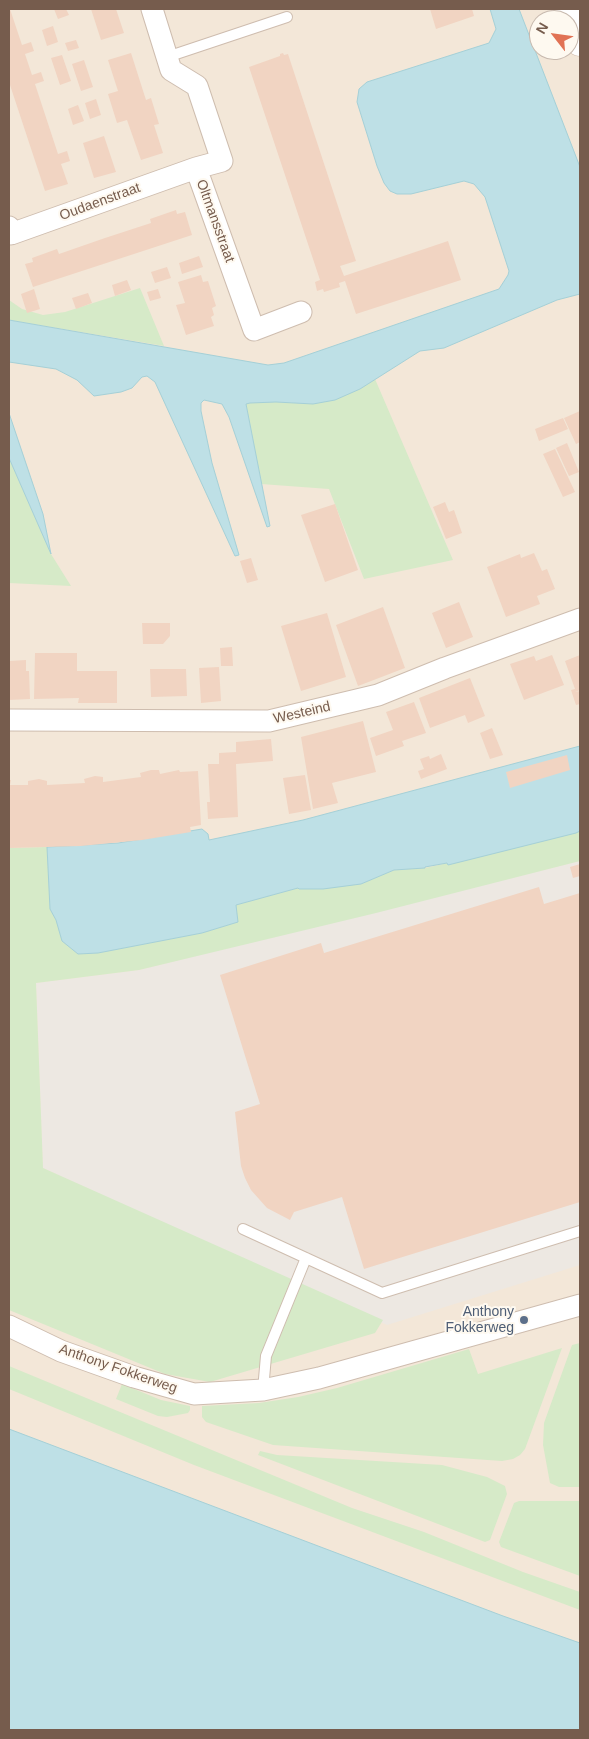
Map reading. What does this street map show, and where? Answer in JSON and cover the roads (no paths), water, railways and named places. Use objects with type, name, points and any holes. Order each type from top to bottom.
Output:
[{"type":"street","name":"Oltmansstraat","points":[[152,9],[171,70],[197,86],[222,161],[196,168],[254,330],[300,312]]},
{"type":"street","points":[[566,9],[580,42]]},
{"type":"street","name":"Oudaenstraat","points":[[9,227],[11,234],[196,168]]},
{"type":"street","name":"Westeind","points":[[9,720],[269,721],[378,695],[445,668],[580,619]]},
{"type":"street","name":"Anthony Fokkerweg","points":[[9,1326],[61,1350],[134,1377],[194,1394],[263,1390],[319,1378],[580,1305]]},
{"type":"lane","points":[[167,57],[287,16]]},
{"type":"lane","points":[[243,1229],[382,1292],[580,1231]]},
{"type":"lane","points":[[263,1390],[266,1356],[306,1258]]},
{"type":"water","points":[[490,9],[519,9],[529,35],[529,60],[539,60],[580,167],[580,294],[557,300],[444,348],[420,351],[360,389],[335,400],[313,404],[276,402],[246,404],[270,526],[267,527],[229,417],[222,404],[204,400],[201,403],[201,411],[212,463],[239,555],[235,556],[155,382],[147,376],[142,377],[132,388],[121,392],[94,396],[77,380],[56,369],[9,362],[9,320],[268,365],[284,363],[499,289],[509,271],[485,197],[474,184],[464,181],[411,194],[397,194],[390,191],[384,183],[377,166],[357,102],[359,89],[367,82],[489,43],[496,29]]},
{"type":"water","points":[[9,413],[43,514],[51,554],[9,458]]},
{"type":"water","points":[[580,746],[580,831],[576,833],[448,865],[447,863],[425,868],[394,870],[361,884],[323,889],[298,888],[236,905],[238,922],[202,933],[98,953],[78,954],[62,941],[56,920],[50,909],[47,847],[118,843],[202,829],[208,834],[209,840],[303,820]]},
{"type":"water","points":[[9,1429],[503,1616],[580,1643],[580,1730],[9,1730]]},
{"type":"place","name":"Anthony Fokkerweg","points":[[524,1320]]}]
